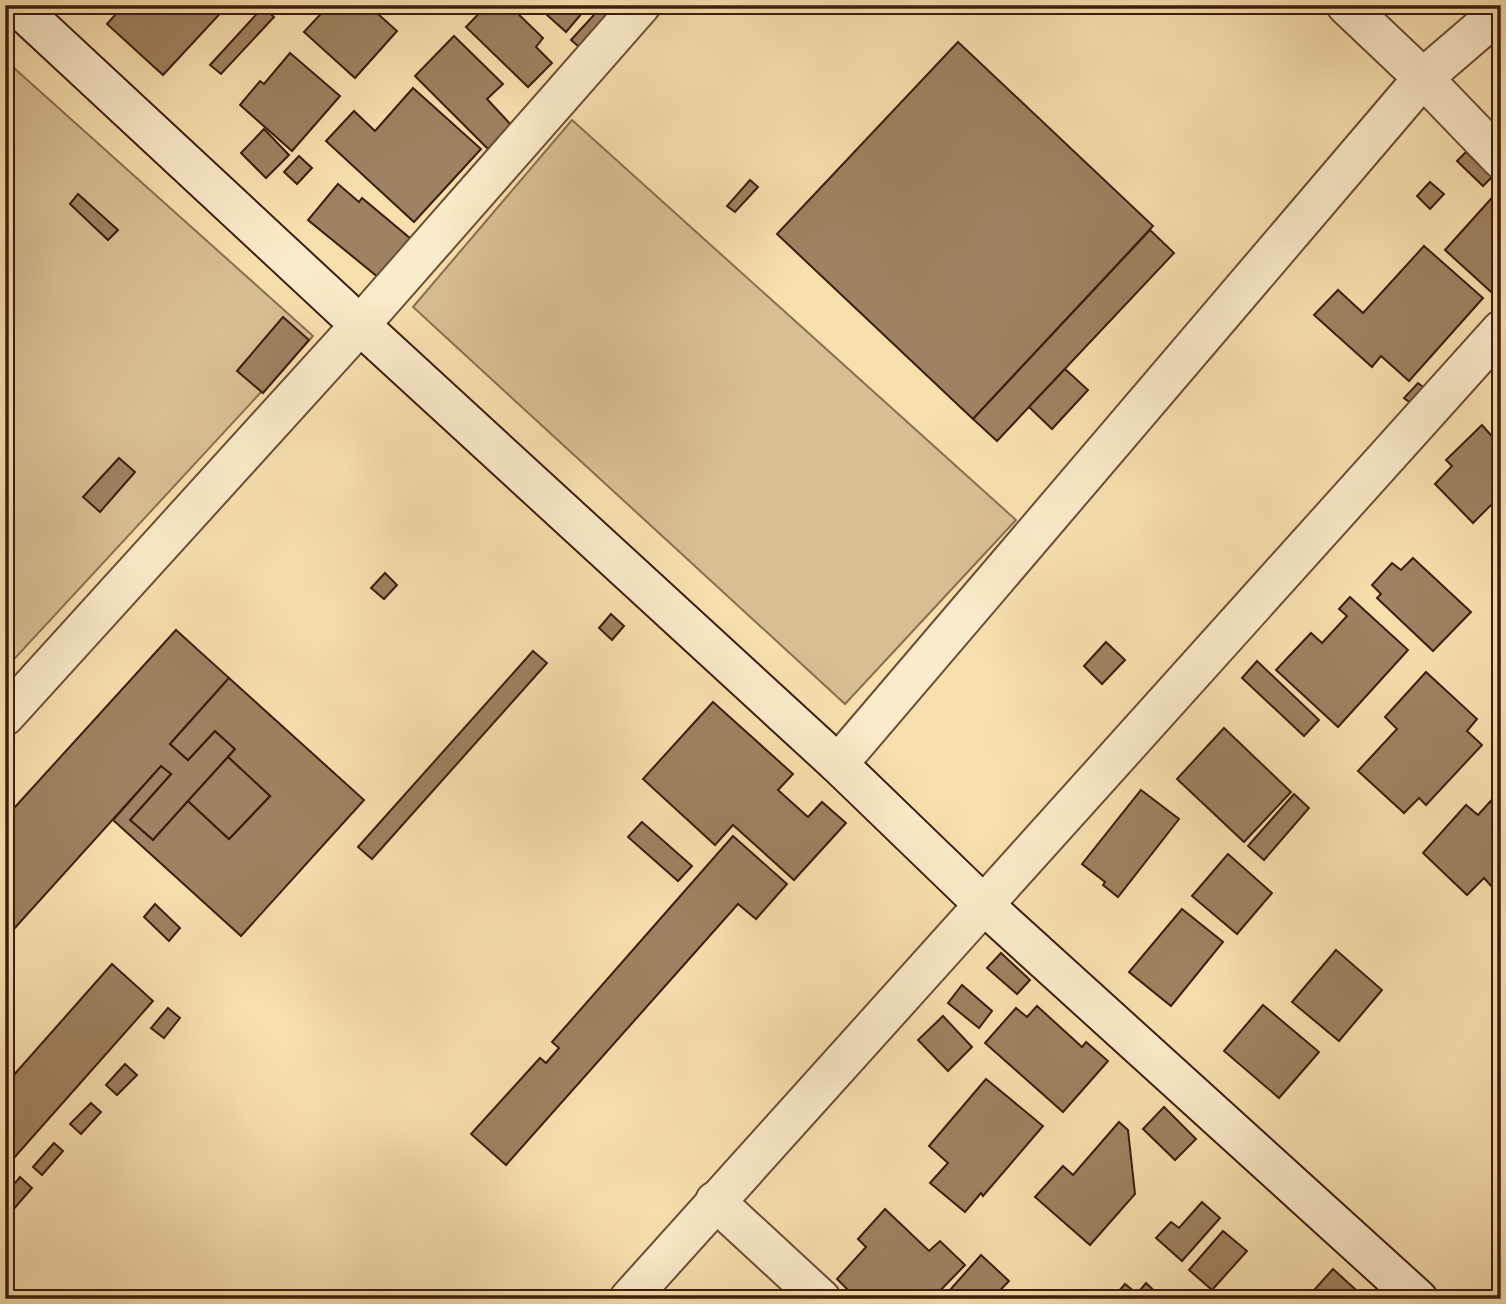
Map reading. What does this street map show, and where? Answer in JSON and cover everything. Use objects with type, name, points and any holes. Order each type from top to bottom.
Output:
[{"type":"street","points":[[5,716],[360,326],[641,5]]},
{"type":"street","points":[[1346,5],[1423,78],[1501,159]]},
{"type":"street","points":[[21,7],[360,326],[838,764],[984,905],[1418,1299]]},
{"type":"street","points":[[838,764],[1423,78],[1501,11]]},
{"type":"street","points":[[629,1299],[1501,330]]},
{"type":"street","points":[[715,1201],[821,1299]]},
{"type":"shaded area","points":[[5,60],[313,336],[5,669]]},
{"type":"shaded area","points":[[572,120],[1016,520],[845,704],[413,307]]},
{"type":"building","points":[[124,5],[228,5],[163,75],[107,24]]},
{"type":"building","points":[[329,5],[368,5],[397,31],[355,78],[304,32]]},
{"type":"building","points":[[487,5],[509,5],[543,38],[536,47],[552,63],[528,87],[466,27]]},
{"type":"building","points":[[536,5],[589,5],[566,32]]},
{"type":"building","points":[[603,5],[627,5],[585,52],[571,40]]},
{"type":"building","points":[[263,7],[274,17],[221,74],[210,65]]},
{"type":"building","points":[[454,36],[503,84],[487,99],[513,127],[490,151],[415,76]]},
{"type":"building","points":[[958,42],[1153,226],[973,419],[777,234]]},
{"type":"building","points":[[290,53],[340,96],[292,151],[240,105],[260,81],[264,84]]},
{"type":"building","points":[[413,88],[481,149],[414,222],[326,141],[354,111],[375,131]]},
{"type":"building","points":[[264,129],[289,155],[266,178],[241,153]]},
{"type":"building","points":[[1466,152],[1492,177],[1483,186],[1457,161]]},
{"type":"building","points":[[299,156],[312,168],[297,184],[284,172]]},
{"type":"building","points":[[750,180],[758,187],[735,212],[727,206]]},
{"type":"building","points":[[1430,182],[1444,194],[1430,209],[1417,196]]},
{"type":"building","points":[[338,184],[359,202],[362,198],[411,239],[379,278],[308,220]]},
{"type":"building","points":[[1498,191],[1501,194],[1501,301],[1445,250]]},
{"type":"building","points":[[78,194],[118,230],[108,240],[70,204]]},
{"type":"building","points":[[1150,230],[1174,253],[997,441],[973,419]]},
{"type":"building","points":[[1424,246],[1483,298],[1409,381],[1381,356],[1372,367],[1314,315],[1338,290],[1363,313]]},
{"type":"building","points":[[283,317],[309,340],[263,393],[237,371]]},
{"type":"building","points":[[1065,369],[1088,390],[1052,429],[1029,407]]},
{"type":"building","points":[[1418,383],[1429,392],[1416,407],[1404,398]]},
{"type":"building","points":[[1482,425],[1496,441],[1501,436],[1501,495],[1473,523],[1435,484],[1452,466],[1446,460]]},
{"type":"building","points":[[119,458],[135,472],[100,512],[83,497]]},
{"type":"building","points":[[1413,558],[1471,612],[1433,651],[1377,598],[1381,594],[1372,585],[1392,563],[1401,570]]},
{"type":"building","points":[[385,573],[397,585],[384,599],[371,588]]},
{"type":"building","points":[[1350,597],[1408,650],[1338,727],[1276,670],[1311,633],[1322,643],[1347,616],[1339,609]]},
{"type":"building","points":[[611,614],[624,626],[612,640],[599,628]]},
{"type":"building","points":[[176,630],[229,678],[170,744],[188,760],[215,731],[235,749],[153,840],[130,820],[171,774],[161,766],[5,939],[5,818]]},
{"type":"building","points":[[1106,642],[1125,660],[1102,684],[1084,666]]},
{"type":"building","points":[[533,651],[547,663],[372,859],[358,847]]},
{"type":"building","points":[[1257,661],[1319,720],[1304,736],[1242,678]]},
{"type":"building","points":[[1426,672],[1477,719],[1467,731],[1482,745],[1426,805],[1419,798],[1404,813],[1358,771],[1397,729],[1385,717]]},
{"type":"building","points":[[229,678],[364,800],[241,936],[113,820],[161,766],[171,774],[130,820],[153,840],[188,801],[229,839],[270,796],[228,757],[235,749],[215,731],[188,760],[170,744]]},
{"type":"building","points":[[713,702],[793,774],[778,790],[808,817],[822,802],[846,823],[794,880],[733,825],[715,845],[643,779]]},
{"type":"building","points":[[1224,728],[1291,792],[1244,842],[1177,779]]},
{"type":"building","points":[[228,757],[270,796],[229,839],[188,801]]},
{"type":"building","points":[[1141,790],[1179,819],[1118,897],[1103,885],[1105,882],[1082,864]]},
{"type":"building","points":[[1498,793],[1501,796],[1501,879],[1493,888],[1484,878],[1467,895],[1423,853],[1466,805],[1478,815]]},
{"type":"building","points":[[1294,794],[1309,808],[1264,860],[1248,846]]},
{"type":"building","points":[[642,822],[692,866],[678,881],[628,837]]},
{"type":"building","points":[[733,836],[787,884],[756,919],[738,904],[506,1165],[471,1134],[540,1058],[546,1063],[559,1048],[552,1042]]},
{"type":"building","points":[[1228,854],[1272,893],[1237,934],[1192,896]]},
{"type":"building","points":[[155,904],[180,928],[169,941],[144,917]]},
{"type":"building","points":[[1182,909],[1223,942],[1171,1006],[1129,972]]},
{"type":"building","points":[[1336,950],[1382,990],[1339,1041],[1292,1002]]},
{"type":"building","points":[[1001,953],[1030,980],[1017,994],[987,968]]},
{"type":"building","points":[[112,964],[153,1001],[5,1168],[5,1085]]},
{"type":"building","points":[[962,985],[992,1011],[979,1028],[948,1003]]},
{"type":"building","points":[[1263,1005],[1319,1052],[1279,1098],[1224,1051]]},
{"type":"building","points":[[1037,1006],[1082,1047],[1086,1042],[1108,1061],[1063,1112],[985,1043],[1016,1008],[1027,1017]]},
{"type":"building","points":[[168,1008],[180,1018],[164,1038],[151,1028]]},
{"type":"building","points":[[943,1016],[972,1047],[948,1071],[918,1040]]},
{"type":"building","points":[[125,1064],[137,1075],[117,1095],[106,1085]]},
{"type":"building","points":[[986,1079],[1043,1126],[983,1196],[981,1193],[965,1212],[930,1183],[948,1163],[929,1146]]},
{"type":"building","points":[[91,1103],[101,1112],[81,1134],[70,1124]]},
{"type":"building","points":[[1164,1107],[1196,1139],[1175,1160],[1143,1129]]},
{"type":"building","points":[[1119,1122],[1128,1130],[1135,1194],[1090,1245],[1035,1197],[1063,1166],[1073,1175]]},
{"type":"building","points":[[54,1143],[63,1151],[42,1175],[33,1167]]},
{"type":"building","points":[[20,1177],[32,1188],[11,1212],[5,1207],[5,1195]]},
{"type":"building","points":[[1202,1202],[1220,1218],[1182,1261],[1156,1238],[1171,1222],[1179,1228]]},
{"type":"building","points":[[885,1209],[929,1251],[940,1241],[965,1265],[932,1299],[857,1299],[837,1279],[866,1247],[858,1239]]},
{"type":"building","points":[[1223,1231],[1247,1251],[1212,1290],[1189,1270]]},
{"type":"building","points":[[981,1255],[1009,1281],[992,1299],[960,1299],[950,1290]]},
{"type":"building","points":[[1333,1269],[1366,1299],[1306,1299]]},
{"type":"building","points":[[1146,1283],[1163,1299],[1112,1299],[1125,1284],[1137,1294]]}]
